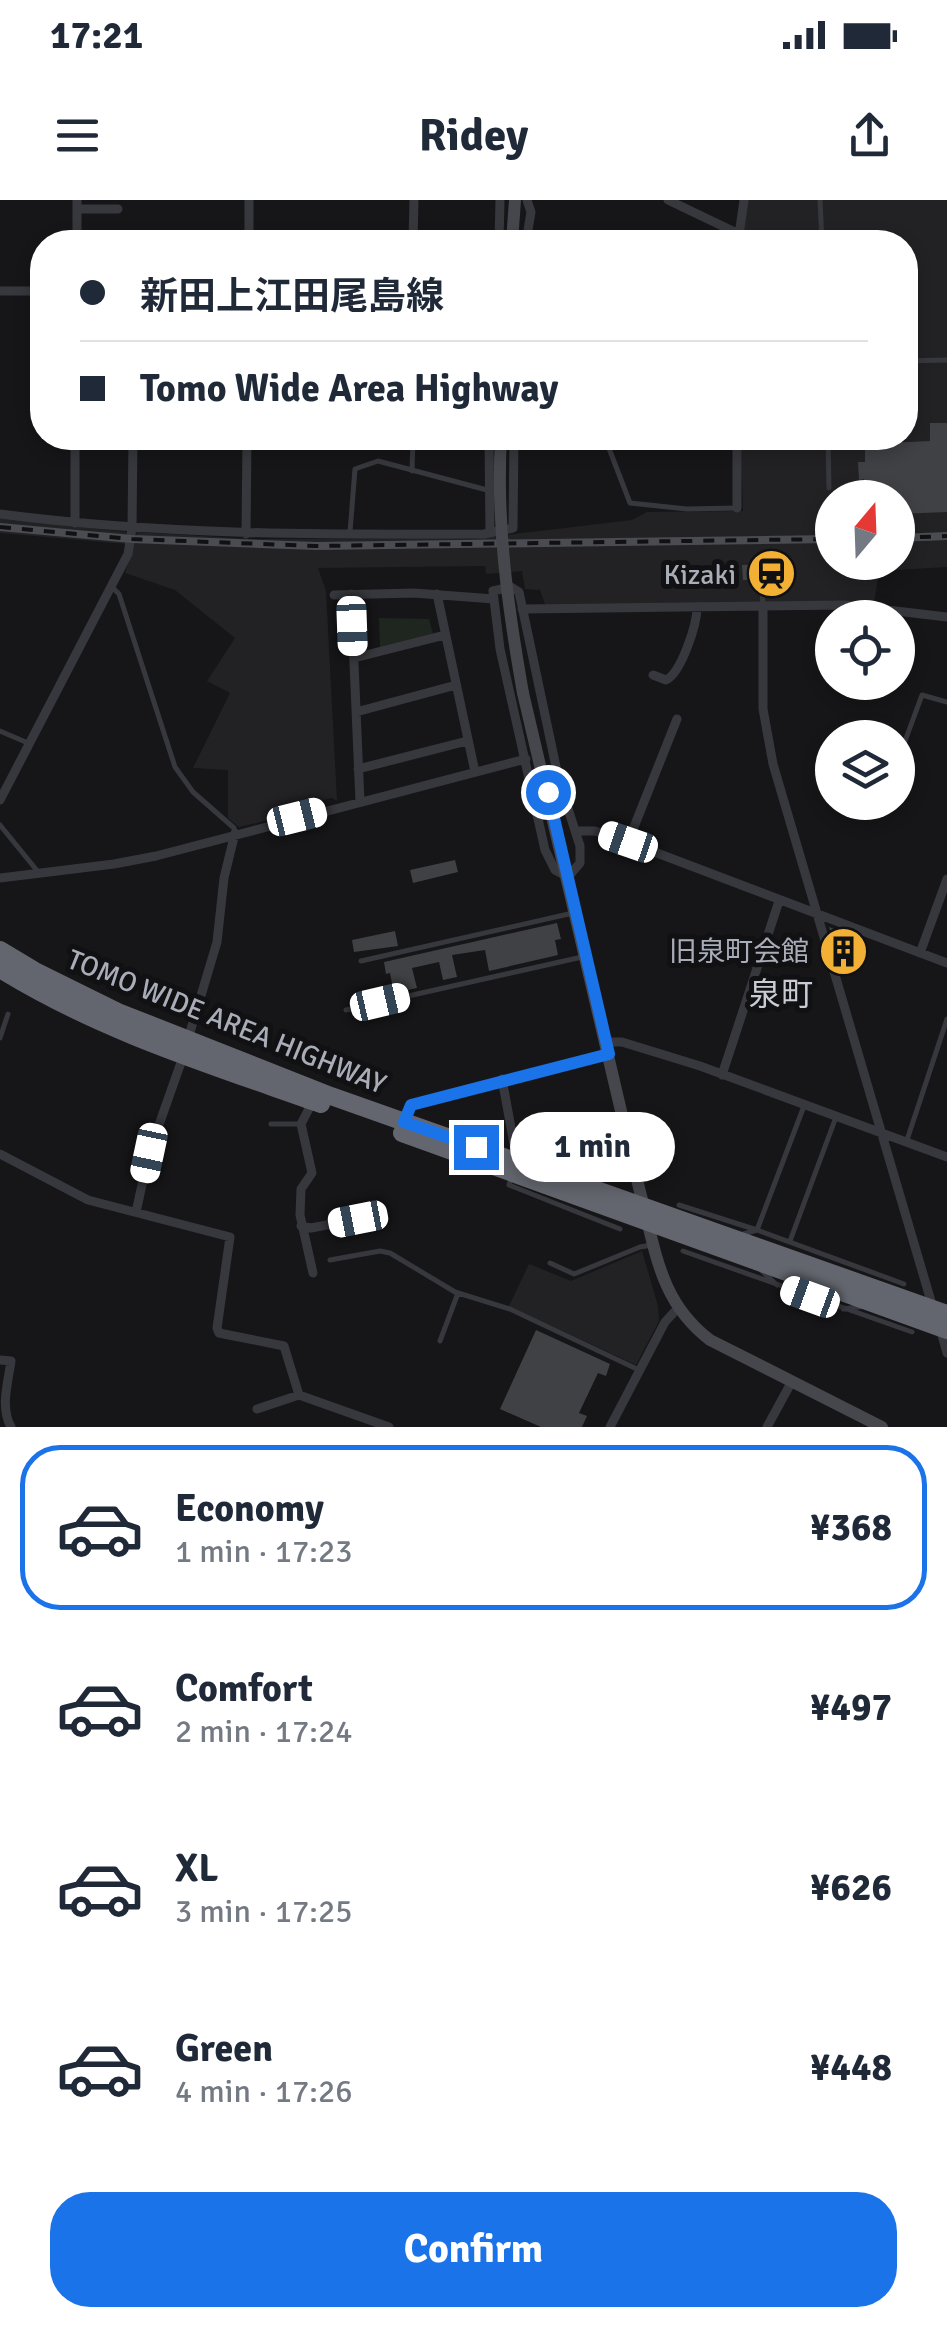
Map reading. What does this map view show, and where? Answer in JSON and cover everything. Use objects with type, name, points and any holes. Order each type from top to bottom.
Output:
[{"type":"highway","name":"TOMO WIDE AREA HIGHWAY","points":[[0,950],[250,1079],[512,1175],[565,1201],[650,1224],[874,1303],[942,1320]]},
{"type":"highway","name":"TOMO WIDE AREA HIGHWAY","points":[[0,969],[76,1011],[644,1204],[942,1320]]},
{"type":"main road","points":[[513,230],[515,200]]},
{"type":"main road","points":[[500,450],[504,564],[523,693],[666,1288],[688,1324],[710,1340],[882,1427]]},
{"type":"street","points":[[249,200],[249,230]]},
{"type":"street","points":[[413,230],[414,200]]},
{"type":"street","points":[[527,200],[531,212],[528,230]]},
{"type":"street","points":[[668,200],[724,230]]},
{"type":"street","points":[[740,230],[744,200]]},
{"type":"street","points":[[76,230],[77,204],[118,209]]},
{"type":"street","points":[[0,291],[30,291]]},
{"type":"street","points":[[75,450],[75,523]]},
{"type":"street","points":[[0,800],[128,554],[133,450]]},
{"type":"street","points":[[246,534],[247,450]]},
{"type":"street","points":[[489,450],[490,532]]},
{"type":"street","points":[[0,514],[132,528],[246,534],[490,532],[513,528],[514,450]]},
{"type":"street","points":[[737,450],[737,508]]},
{"type":"street","points":[[511,587],[518,592],[522,609],[559,781],[577,831],[580,863],[568,876],[559,874],[550,864],[540,828],[500,649],[496,588],[511,587]]},
{"type":"street","points":[[334,594],[438,594],[494,599]]},
{"type":"street","points":[[352,594],[360,802]]},
{"type":"street","points":[[438,594],[475,772]]},
{"type":"street","points":[[763,605],[764,709],[772,764],[942,1320],[947,1353]]},
{"type":"street","points":[[522,609],[844,605],[947,617]]},
{"type":"street","points":[[653,675],[666,680],[676,673],[697,618],[697,607]]},
{"type":"street","points":[[354,658],[445,635]]},
{"type":"street","points":[[356,712],[456,685]]},
{"type":"street","points":[[628,842],[678,719]]},
{"type":"street","points":[[358,769],[468,741]]},
{"type":"street","points":[[0,878],[128,862],[526,760]]},
{"type":"street","points":[[577,831],[594,831],[628,842],[947,963]]},
{"type":"street","points":[[136,1212],[149,1153],[186,1048],[217,942],[224,878],[235,832]]},
{"type":"street","points":[[920,953],[947,879]]},
{"type":"street","points":[[722,1074],[779,901]]},
{"type":"street","points":[[404,1122],[411,1105],[622,1042],[722,1074],[947,1157]]},
{"type":"street","points":[[502,1080],[514,1144]]},
{"type":"street","points":[[313,1102],[301,1124],[312,1173],[300,1192],[301,1226],[313,1273]]},
{"type":"street","points":[[0,1154],[88,1200],[230,1237],[216,1328],[219,1333],[284,1346],[300,1395]]},
{"type":"street","points":[[301,1226],[311,1228],[358,1219]]},
{"type":"street","points":[[610,1427],[665,1322],[677,1309]]},
{"type":"street","points":[[0,1360],[11,1362],[5,1401],[11,1427]]},
{"type":"street","points":[[767,1427],[791,1382]]},
{"type":"street","points":[[257,1409],[300,1395],[389,1427]]},
{"type":"lane","points":[[820,200],[821,230]]},
{"type":"lane","points":[[918,361],[947,360]]},
{"type":"lane","points":[[412,450],[412,471]]},
{"type":"lane","points":[[610,450],[630,502],[737,508]]},
{"type":"lane","points":[[828,450],[830,480]]},
{"type":"lane","points":[[350,535],[354,469],[374,461],[488,490]]},
{"type":"lane","points":[[113,588],[120,594],[176,767],[192,792],[235,832]]},
{"type":"lane","points":[[762,590],[763,605]]},
{"type":"lane","points":[[913,720],[922,695],[947,702]]},
{"type":"lane","points":[[0,732],[28,744]]},
{"type":"lane","points":[[0,825],[39,873]]},
{"type":"lane","points":[[361,960],[575,912]]},
{"type":"lane","points":[[346,1010],[586,957]]},
{"type":"lane","points":[[0,1038],[8,1014]]},
{"type":"lane","points":[[906,1142],[947,1019]]},
{"type":"lane","points":[[757,1230],[804,1106]]},
{"type":"lane","points":[[790,1242],[836,1117]]},
{"type":"lane","points":[[271,1124],[301,1124]]},
{"type":"lane","points":[[565,1201],[620,1229]]},
{"type":"lane","points":[[679,1205],[904,1284]]},
{"type":"lane","points":[[732,1238],[757,1230]]},
{"type":"lane","points":[[550,1262],[574,1274],[654,1245]]},
{"type":"lane","points":[[683,1251],[912,1332]]},
{"type":"lane","points":[[330,1260],[384,1252],[407,1260],[458,1293],[510,1309],[640,1370]]},
{"type":"lane","points":[[824,1255],[841,1278]]},
{"type":"lane","points":[[754,1261],[777,1285]]},
{"type":"lane","points":[[440,1341],[458,1293]]},
{"type":"lane","points":[[843,1309],[874,1303]]},
{"type":"shaded area","points":[[747,200],[947,200],[947,567],[915,569],[915,480],[815,480],[815,580],[878,580],[874,600],[545,604],[540,590],[525,589],[522,571],[486,574],[485,566],[318,568],[326,591],[337,801],[332,798],[314,802],[310,810],[239,827],[228,818],[228,770],[193,768],[230,693],[207,681],[235,638],[175,590],[125,573],[137,532],[250,539],[472,539],[632,520],[647,512],[743,511],[741,450],[918,450],[918,230],[743,230]]},
{"type":"shaded area","points":[[0,518],[126,532],[126,544],[0,533]]},
{"type":"shaded area","points":[[379,618],[429,619],[433,634],[380,648]]},
{"type":"shaded area","points":[[642,1251],[659,1321],[636,1365],[509,1306],[529,1264],[571,1281]]},
{"type":"building","points":[[930,423],[947,423],[947,512],[915,513],[915,480],[859,480],[858,462],[865,462],[865,450],[918,450],[918,442],[930,441]]},
{"type":"building","points":[[782,564],[782,579],[743,580],[742,565]]},
{"type":"building","points":[[455,860],[458,872],[413,883],[410,870]]},
{"type":"building","points":[[557,923],[561,939],[555,940],[558,955],[489,971],[485,950],[452,955],[457,977],[443,980],[439,962],[412,968],[417,988],[394,993],[390,973],[386,974],[384,962]]},
{"type":"building","name":"旧泉町会館","points":[[829,927],[860,939],[848,968],[842,970]]},
{"type":"building","points":[[395,931],[398,946],[354,952],[352,940]]},
{"type":"building","points":[[536,1330],[610,1364],[606,1376],[598,1373],[579,1413],[587,1416],[582,1427],[541,1427],[500,1409]]},
{"type":"railway","points":[[0,527],[132,539],[316,546],[815,539]]},
{"type":"railway","points":[[915,537],[947,536]]},
{"type":"place","name":"Kizaki","points":[[771,574]]},
{"type":"place","name":"旧泉町会館","points":[[844,951]]},
{"type":"district","name":"泉町","points":[[781,994]]},
{"type":"route","points":[[476,1147],[404,1122],[411,1105],[609,1054],[548,792]]}]
